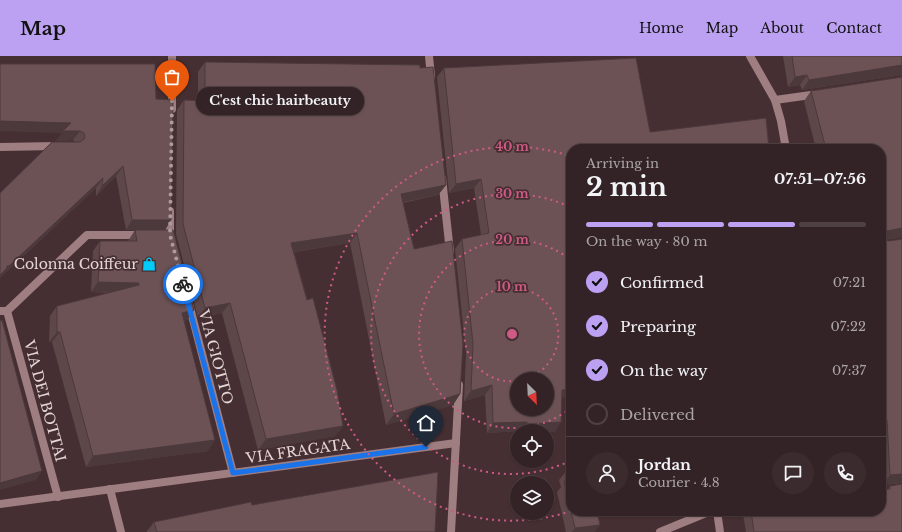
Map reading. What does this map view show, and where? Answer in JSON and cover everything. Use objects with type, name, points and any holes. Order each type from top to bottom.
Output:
[{"type":"street","points":[[171,118],[172,56]]},
{"type":"street","points":[[429,56],[432,87]]},
{"type":"street","points":[[750,56],[775,100],[785,144]]},
{"type":"street","points":[[775,100],[828,92]]},
{"type":"street","points":[[0,147],[65,146]]},
{"type":"street","points":[[441,166],[451,260]]},
{"type":"street","points":[[170,204],[166,235],[174,250]]},
{"type":"street","points":[[4,311],[87,235],[148,235]]},
{"type":"street","name":"VIA GIOTTO","points":[[186,296],[233,473]]},
{"type":"street","name":"VIA DEI BOTTAI","points":[[4,311],[58,496]]},
{"type":"street","points":[[451,532],[460,376]]},
{"type":"street","name":"VIA FRAGATA","points":[[0,504],[456,443]]},
{"type":"street","points":[[110,489],[121,532]]},
{"type":"street","points":[[660,532],[699,516]]},
{"type":"street","points":[[718,516],[720,532]]},
{"type":"building","points":[[792,56],[902,56],[902,65],[809,80],[807,75],[795,77]]},
{"type":"building","points":[[636,58],[650,132],[766,118],[769,144],[566,144],[566,390],[562,390],[561,422],[527,424],[527,422],[493,423],[492,385],[471,391],[473,344],[462,239],[489,233],[481,179],[456,184],[444,68]]},
{"type":"building","points":[[205,62],[420,65],[420,68],[433,67],[446,185],[401,194],[414,249],[452,241],[463,344],[460,394],[394,414],[357,233],[291,243],[307,300],[313,298],[337,390],[343,426],[266,439],[230,303],[205,308],[183,224],[184,100],[205,101]]},
{"type":"building","points":[[0,64],[155,64],[156,99],[173,100],[171,220],[132,220],[123,166],[102,186],[103,178],[9,266],[7,266],[7,268],[0,275],[0,193],[52,142],[80,142],[85,138],[84,133],[80,131],[63,131],[71,123],[0,121]]},
{"type":"building","points":[[902,77],[902,228],[886,232],[886,144],[825,144],[811,91]]},
{"type":"building","points":[[135,230],[173,230],[194,310],[182,313],[215,440],[93,456],[60,332],[57,332],[57,306],[139,285],[139,283],[98,282],[100,241],[137,241]]},
{"type":"building","points":[[902,239],[902,474],[890,475],[887,420],[886,240],[889,241]]},
{"type":"building","points":[[2,320],[42,471],[0,483],[0,321]]},
{"type":"building","points":[[438,472],[435,532],[157,532],[154,522],[251,502],[252,505]]},
{"type":"building","points":[[902,484],[902,532],[754,532],[752,516],[886,516],[886,489],[890,489],[890,486]]},
{"type":"building","points":[[572,516],[598,516],[600,525],[575,528]]},
{"type":"way so far","points":[[172,101],[170,235],[183,284]]},
{"type":"place","name":"C'est chic hairbeauty","points":[[172,101]]},
{"type":"place","name":"Colonna Coiffeur","points":[[149,264]]},
{"type":"route","points":[[183,284],[233,473],[426,447]]}]
